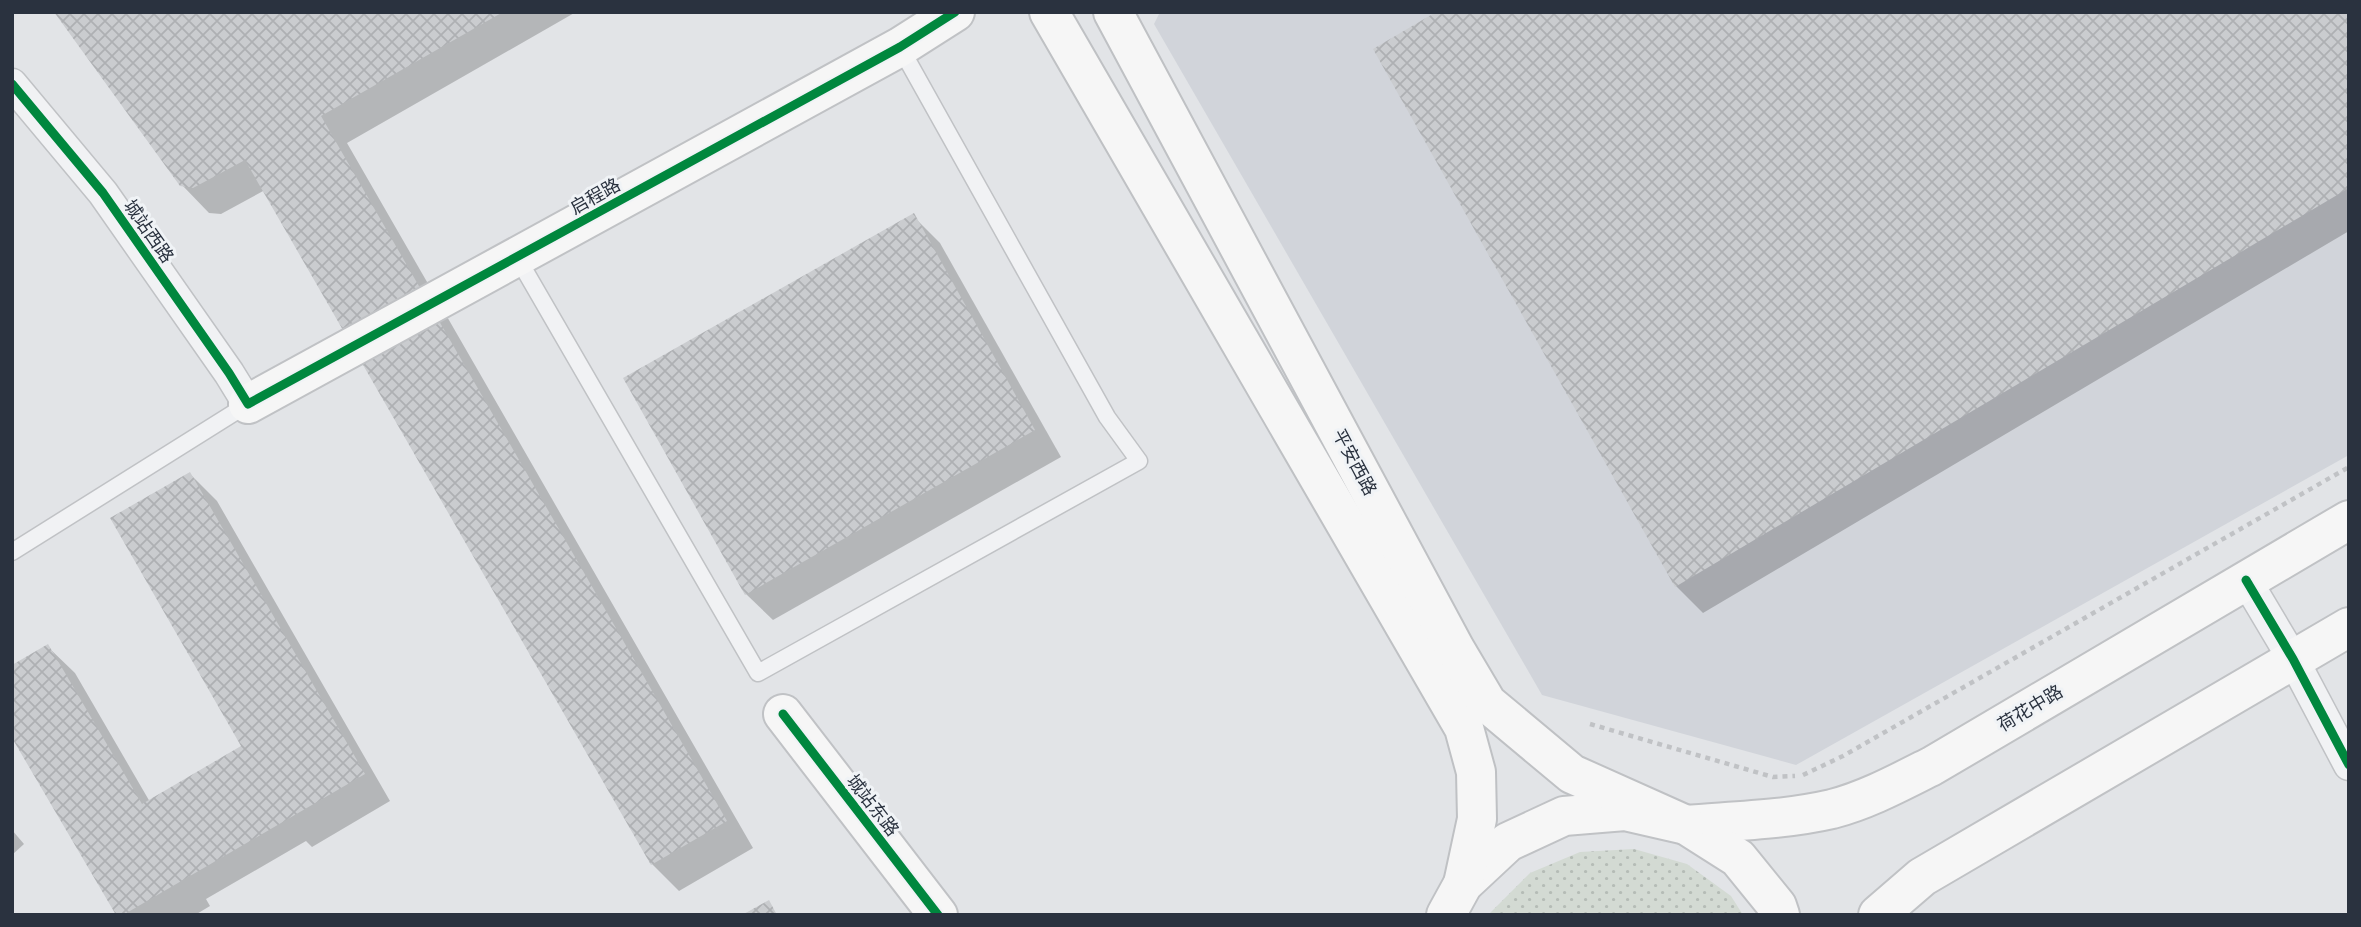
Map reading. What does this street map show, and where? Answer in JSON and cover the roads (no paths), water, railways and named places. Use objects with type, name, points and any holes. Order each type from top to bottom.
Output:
[{"type":"main road","name":"启程路","points":[[248,404],[900,47],[955,12]]},
{"type":"main road","points":[[1049,12],[1464,728],[1476,772],[1477,819],[1455,899]]},
{"type":"main road","name":"平安西路","points":[[1113,12],[1487,702],[1572,774],[1686,825]]},
{"type":"main road","name":"荷花中路","points":[[1686,825],[1794,816],[1834,808],[1884,790],[1932,766],[2349,520]]},
{"type":"main road","points":[[1878,915],[1922,877],[2349,627]]},
{"type":"main road","name":"城站东路","points":[[783,714],[938,915]]},
{"type":"main road","points":[[1455,899],[1508,842],[1564,816],[1625,811],[1686,825],[1738,858],[1777,906],[1780,915]]},
{"type":"street","name":"城站西路","points":[[12,84],[103,193],[248,404]]},
{"type":"street","points":[[2246,580],[2293,659],[2349,765]]},
{"type":"lane","points":[[517,257],[758,673],[770,667],[1139,461],[1107,417],[900,47]]},
{"type":"lane","points":[[12,552],[248,404]]}]
